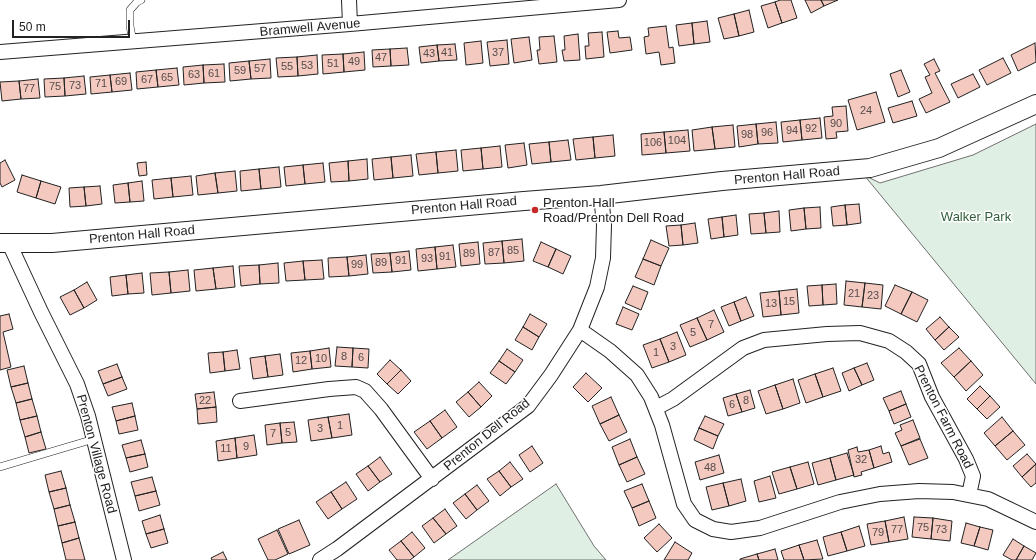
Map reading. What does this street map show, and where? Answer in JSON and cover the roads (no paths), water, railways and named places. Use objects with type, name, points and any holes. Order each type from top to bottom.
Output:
[{"type":"street","points":[[349,0],[350,24]]},
{"type":"street","name":"Bramwell Avenue","points":[[0,52],[350,24],[567,2],[619,0]]},
{"type":"street","name":"Prenton Hall Road","points":[[5,243],[52,243],[524,200],[601,195],[722,181],[870,168],[939,148],[1036,104]]},
{"type":"street","name":"Prenton Dell Road","points":[[320,560],[432,479],[528,406],[551,376],[580,330],[597,287],[603,258],[604,225],[601,195]]},
{"type":"street","name":"Prenton Village Road","points":[[5,243],[77,384],[88,416],[124,560]]},
{"type":"street","points":[[580,330],[610,351],[637,375],[656,408],[684,504],[695,520],[713,529],[731,532],[760,528],[840,502],[880,494],[919,491],[953,492],[988,499],[1036,522]]},
{"type":"street","name":"Prenton Farm Road","points":[[656,408],[673,399],[743,348],[764,340],[827,334],[860,333],[889,341],[906,352],[919,364],[932,397],[966,459],[973,476],[969,495]]},
{"type":"street","points":[[240,401],[329,389],[356,387],[365,391],[381,409],[432,479]]},
{"type":"lane","points":[[133,42],[130,26],[130,10],[137,2],[141,0]]},
{"type":"lane","points":[[0,467],[94,439]]},
{"type":"place","name":"Prenton Hall Road/Prenton Dell Road","points":[[535,210]]},
{"type":"park label","name":"Walker Park","points":[[976,217]]}]
